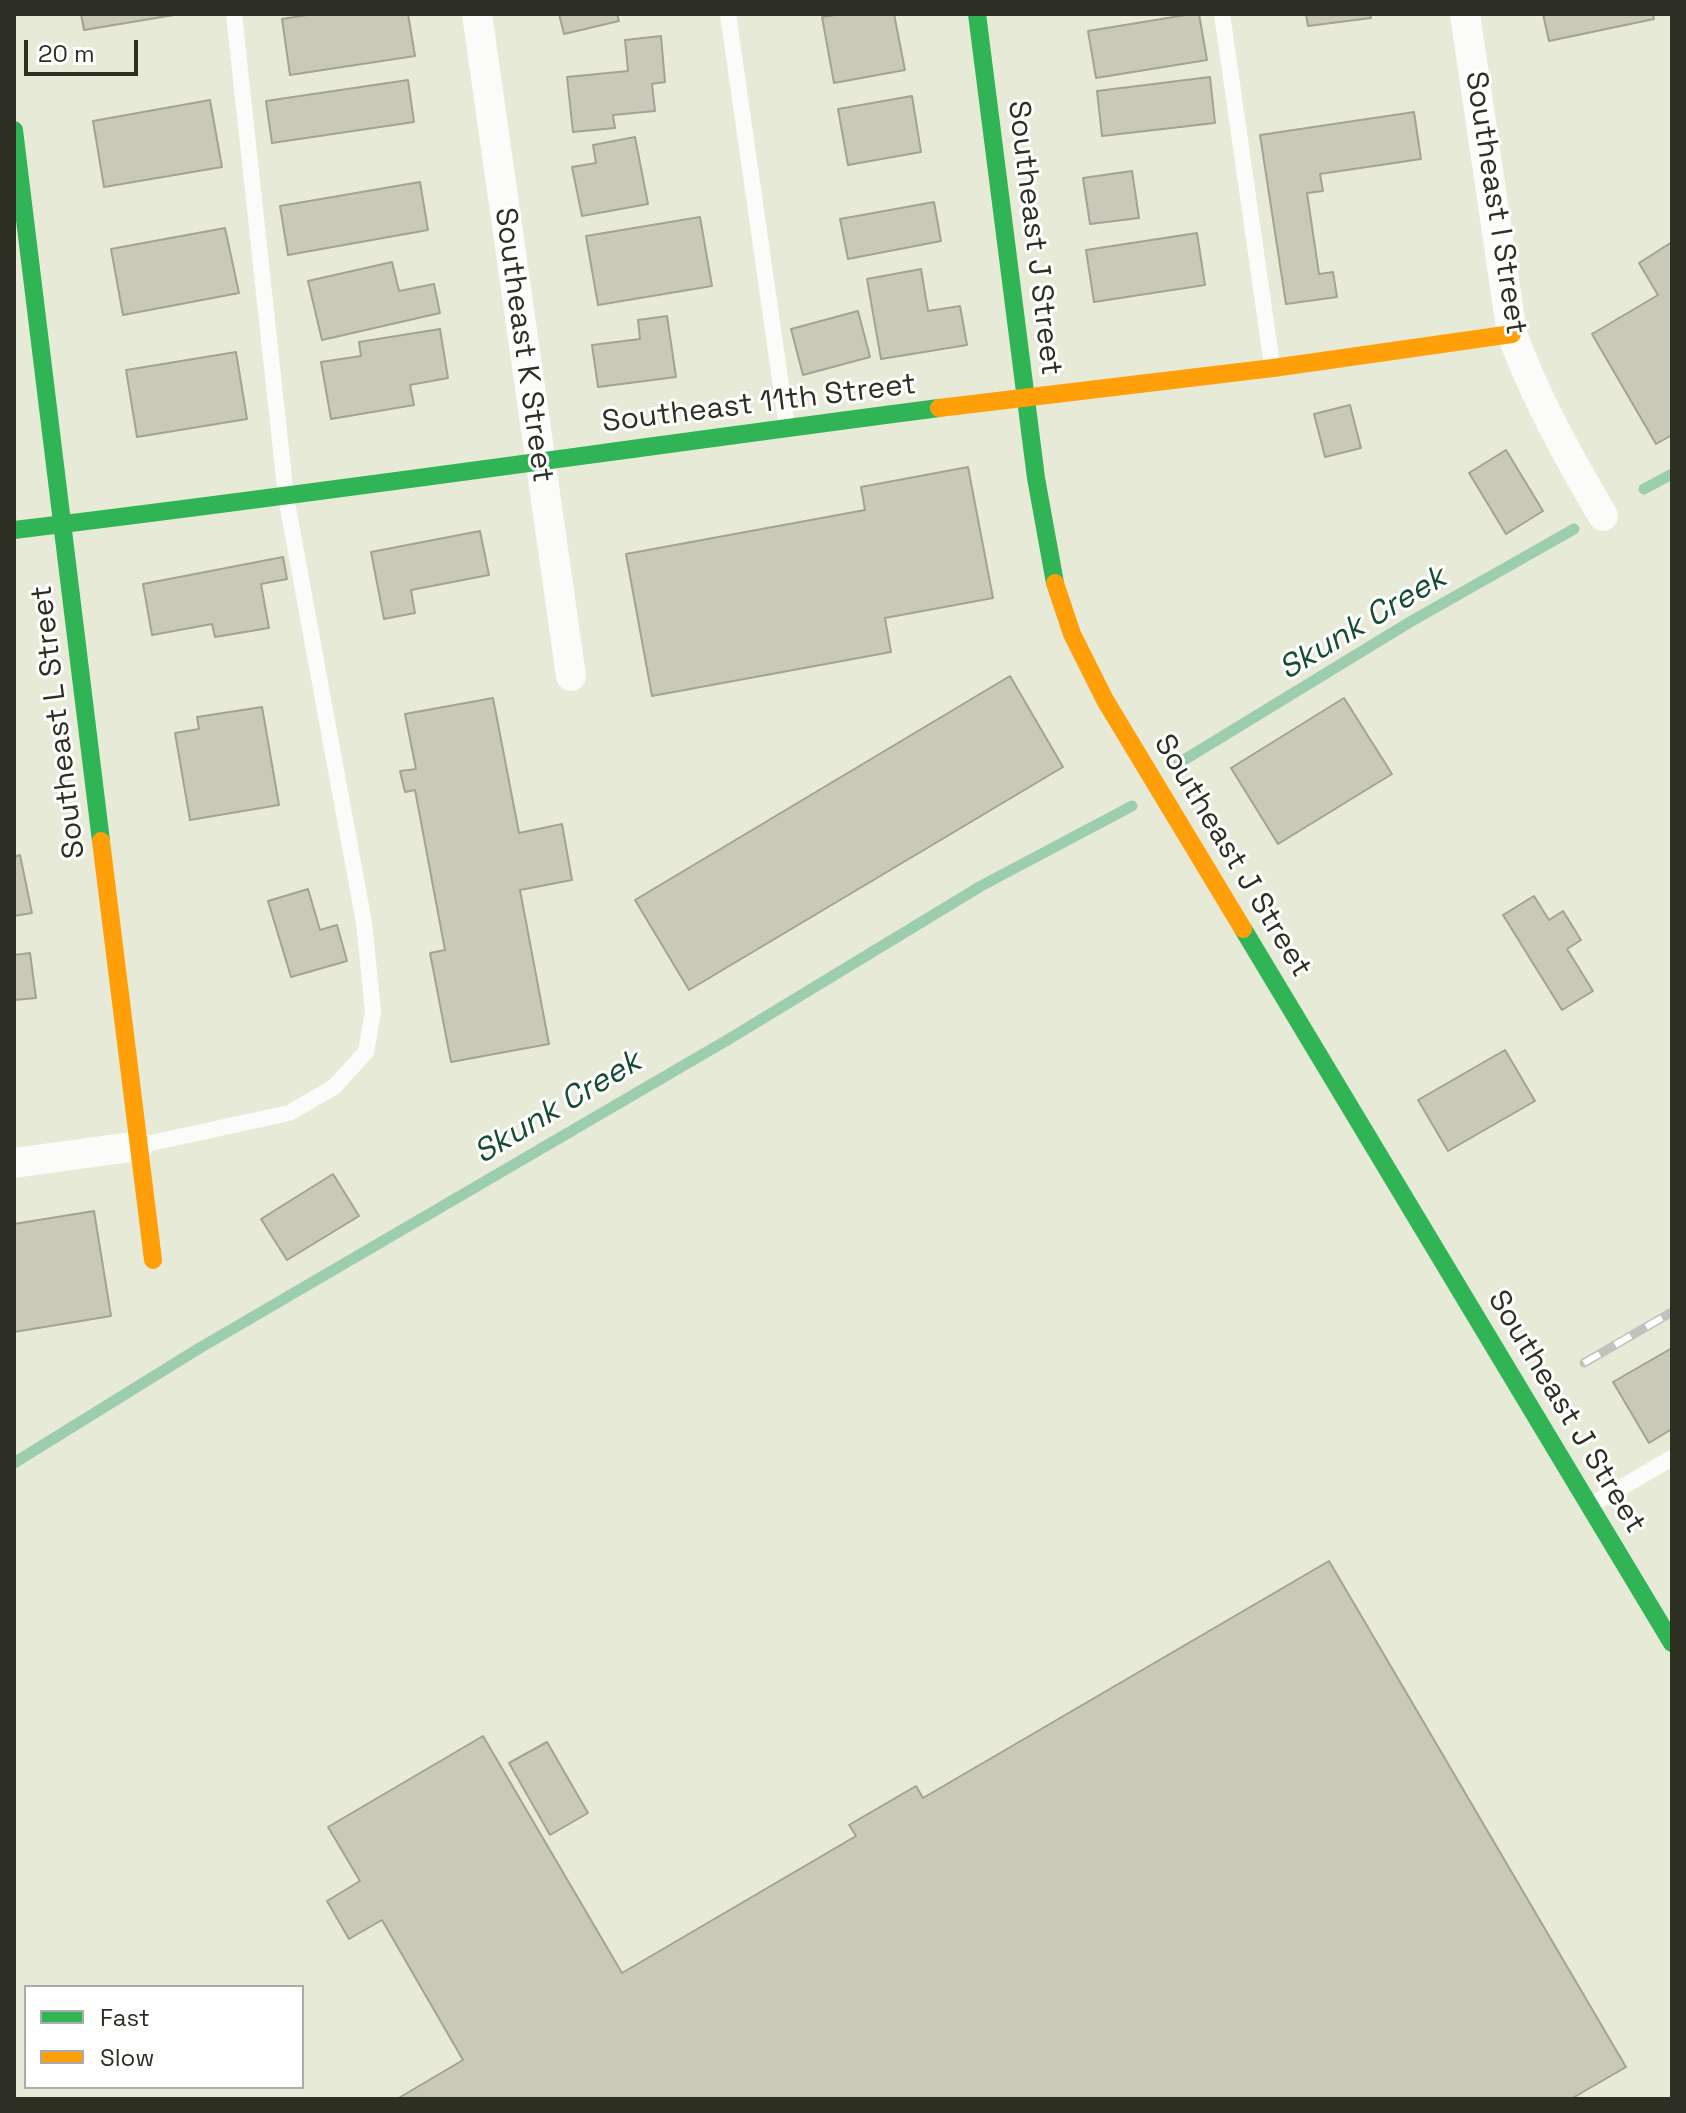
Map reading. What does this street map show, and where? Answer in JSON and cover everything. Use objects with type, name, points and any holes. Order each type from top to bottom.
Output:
[{"type":"street","name":"Southeast K Street","points":[[477,14],[571,676]]},
{"type":"street","name":"Southeast J Street","points":[[977,14],[1036,478],[1055,584],[1079,648],[1105,700],[1672,1643]]},
{"type":"street","name":"Southeast I Street","points":[[1465,14],[1512,334],[1527,376],[1553,431],[1603,516]]},
{"type":"street","name":"Southeast L Street","points":[[14,130],[153,1260]]},
{"type":"street","name":"Southeast 11th Street","points":[[14,530],[286,497],[539,460],[1027,397],[1273,368],[1512,334]]},
{"type":"street","points":[[14,1163],[138,1146]]},
{"type":"lane","points":[[138,1146],[289,1113],[334,1087],[366,1052],[373,1012],[364,923],[286,497],[234,14]]},
{"type":"lane","points":[[728,14],[788,430]]},
{"type":"lane","points":[[1222,14],[1273,368]]},
{"type":"lane","points":[[1589,1505],[1672,1458]]},
{"type":"building","points":[[81,14],[180,14],[84,30]]},
{"type":"building","points":[[313,14],[408,14],[415,56],[290,75],[282,19]]},
{"type":"building","points":[[559,14],[617,14],[619,21],[564,34]]},
{"type":"building","points":[[894,14],[905,70],[834,83],[822,17]]},
{"type":"building","points":[[1199,14],[1207,60],[1096,78],[1088,31]]},
{"type":"building","points":[[1306,14],[1370,14],[1371,18],[1308,26]]},
{"type":"building","points":[[1543,14],[1653,14],[1654,19],[1549,41]]},
{"type":"building","points":[[661,36],[665,82],[652,84],[655,111],[613,115],[615,128],[573,132],[567,77],[628,71],[625,40]]},
{"type":"building","points":[[1210,77],[1215,123],[1102,136],[1097,91]]},
{"type":"building","points":[[408,80],[414,122],[272,143],[266,101]]},
{"type":"building","points":[[912,96],[921,152],[848,165],[838,109]]},
{"type":"building","points":[[210,100],[222,167],[104,187],[93,121]]},
{"type":"building","points":[[1414,112],[1421,159],[1320,174],[1323,191],[1307,193],[1319,274],[1333,272],[1337,297],[1286,304],[1260,135]]},
{"type":"building","points":[[635,137],[648,204],[582,216],[572,167],[596,163],[593,145]]},
{"type":"building","points":[[1132,171],[1139,218],[1090,224],[1083,178]]},
{"type":"building","points":[[420,182],[428,230],[288,255],[280,206]]},
{"type":"building","points":[[934,202],[941,241],[848,259],[840,219]]},
{"type":"building","points":[[700,217],[712,286],[598,305],[586,236]]},
{"type":"building","points":[[225,228],[239,293],[123,315],[111,249]]},
{"type":"building","points":[[1197,233],[1205,285],[1094,302],[1086,250]]},
{"type":"building","points":[[1672,242],[1672,435],[1656,444],[1592,334],[1658,295],[1639,263]]},
{"type":"building","points":[[392,262],[399,291],[434,284],[440,313],[322,340],[308,281]]},
{"type":"building","points":[[921,269],[928,311],[960,306],[967,345],[881,359],[867,279]]},
{"type":"building","points":[[858,311],[870,357],[803,375],[791,329]]},
{"type":"building","points":[[667,316],[676,377],[598,387],[592,345],[640,339],[638,320]]},
{"type":"building","points":[[440,329],[448,378],[410,385],[414,405],[331,419],[321,362],[361,356],[359,342]]},
{"type":"building","points":[[236,352],[247,419],[137,437],[126,370]]},
{"type":"building","points":[[1350,405],[1361,448],[1325,457],[1314,414]]},
{"type":"building","points":[[1506,450],[1543,511],[1506,534],[1469,473]]},
{"type":"building","points":[[968,467],[993,598],[885,618],[891,652],[652,696],[626,554],[865,510],[861,487]]},
{"type":"building","points":[[480,531],[489,575],[411,590],[415,613],[384,619],[371,552]]},
{"type":"building","points":[[283,557],[287,579],[261,584],[269,628],[215,637],[212,624],[152,635],[143,584]]},
{"type":"building","points":[[1010,676],[1063,767],[689,990],[635,900]]},
{"type":"building","points":[[493,698],[519,833],[562,824],[572,880],[520,890],[549,1044],[451,1062],[430,953],[445,950],[415,790],[405,792],[400,771],[416,769],[405,714]]},
{"type":"building","points":[[1344,698],[1392,774],[1278,844],[1231,768]]},
{"type":"building","points":[[262,707],[279,805],[190,820],[175,733],[199,729],[197,717]]},
{"type":"building","points":[[20,855],[32,913],[14,916],[14,857]]},
{"type":"building","points":[[308,889],[320,930],[337,925],[347,961],[291,977],[268,901]]},
{"type":"building","points":[[1534,896],[1549,920],[1563,911],[1581,940],[1567,949],[1593,991],[1562,1010],[1503,915]]},
{"type":"building","points":[[30,953],[36,998],[14,1000],[14,955]]},
{"type":"building","points":[[1505,1050],[1535,1101],[1448,1151],[1418,1100]]},
{"type":"building","points":[[333,1174],[359,1216],[287,1260],[261,1219]]},
{"type":"building","points":[[94,1211],[111,1316],[14,1332],[14,1224]]},
{"type":"building","points":[[1672,1348],[1672,1429],[1649,1443],[1613,1382]]},
{"type":"building","points":[[1329,1561],[1626,2067],[1571,2099],[397,2099],[463,2060],[382,1920],[349,1939],[327,1901],[360,1881],[328,1827],[483,1736],[622,1973],[856,1836],[849,1825],[916,1786],[923,1798]]},
{"type":"building","points":[[547,1742],[588,1813],[550,1835],[509,1763]]},
{"type":"waterway","name":"Skunk Creek","points":[[1644,489],[1672,474]]},
{"type":"waterway","name":"Skunk Creek","points":[[1179,763],[1410,622],[1574,529]]},
{"type":"waterway","name":"Skunk Creek","points":[[14,1463],[198,1349],[729,1039],[981,886],[1132,806]]},
{"type":"railway","points":[[1584,1363],[1672,1312]]},
{"type":"traffic: fast","points":[[977,14],[1036,478],[1055,583]]},
{"type":"traffic: fast","points":[[14,130],[101,841]]},
{"type":"traffic: fast","points":[[14,530],[939,408]]},
{"type":"traffic: fast","points":[[1243,929],[1672,1643]]},
{"type":"traffic: slow","points":[[939,408],[1273,368],[1512,334]]},
{"type":"traffic: slow","points":[[1055,583],[1072,634],[1105,700],[1243,929]]},
{"type":"traffic: slow","points":[[101,841],[153,1260]]}]
